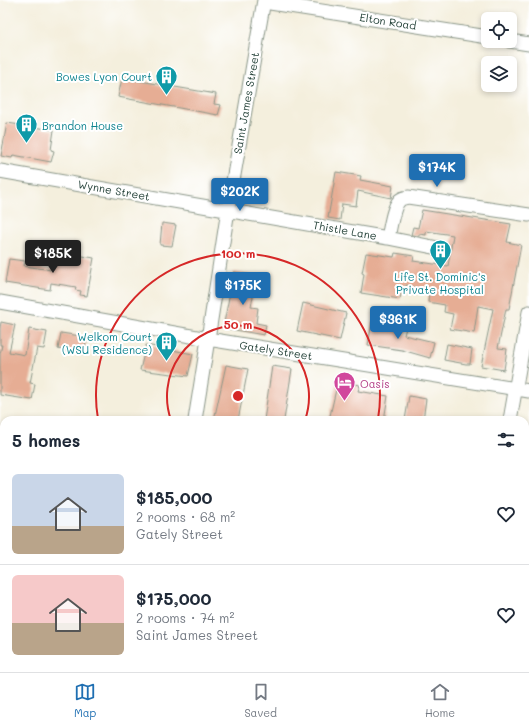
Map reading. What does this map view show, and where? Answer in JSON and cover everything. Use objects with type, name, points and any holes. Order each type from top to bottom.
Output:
[{"type":"street","name":"Elton Road","points":[[264,1],[481,36]]},
{"type":"street","name":"Saint James Street","points":[[196,416],[228,210],[264,1]]},
{"type":"street","points":[[517,41],[529,44]]},
{"type":"street","name":"Wynne Street","points":[[0,171],[228,210]]},
{"type":"street","name":"Thistle Lane","points":[[228,210],[388,238],[398,201],[408,197],[529,215]]},
{"type":"street","points":[[388,238],[442,249]]},
{"type":"street","name":"Gately Street","points":[[0,302],[208,339],[529,392]]},
{"type":"street","points":[[511,416],[529,312]]},
{"type":"building","name":"Bowes Lyon Court","points":[[122,78],[216,94],[214,104],[221,105],[218,115],[118,97]]},
{"type":"building","name":"Brandon House","points":[[7,123],[54,130],[51,150],[54,151],[51,162],[13,155],[12,158],[1,156]]},
{"type":"building","points":[[336,172],[361,176],[360,180],[393,186],[391,198],[358,191],[356,206],[342,204],[340,220],[328,218]]},
{"type":"building","name":"Life St. Dominic's Private Hospital","points":[[422,210],[511,224],[507,242],[521,245],[509,309],[506,309],[498,348],[507,349],[504,370],[481,366],[493,309],[478,306],[474,333],[450,329],[453,314],[444,312],[445,305],[428,302],[429,291],[406,285],[406,291],[402,290],[400,299],[361,293],[364,274],[362,273],[366,253],[394,257],[395,253],[414,256],[413,261],[448,266],[453,235],[426,231],[426,235],[411,235],[413,227],[418,228]]},
{"type":"building","points":[[162,223],[176,225],[172,246],[160,245]]},
{"type":"building","points":[[77,255],[94,258],[87,296],[80,295],[81,291],[75,290],[76,287],[51,283],[50,290],[5,283],[9,259],[25,261],[24,266],[51,270],[53,258],[76,261]]},
{"type":"building","points":[[234,272],[257,276],[251,307],[258,308],[256,323],[266,325],[264,335],[223,328]]},
{"type":"building","points":[[303,303],[346,313],[340,340],[297,331]]},
{"type":"building","points":[[1,322],[15,325],[9,352],[25,355],[29,329],[47,332],[44,349],[37,348],[30,383],[35,384],[32,400],[0,395],[0,354],[2,345],[0,345]]},
{"type":"building","points":[[372,322],[406,328],[404,335],[434,342],[430,358],[402,350],[368,345]]},
{"type":"building","points":[[61,333],[87,337],[84,354],[58,349]]},
{"type":"building","points":[[447,344],[472,349],[470,364],[444,360]]},
{"type":"building","name":"Welkom Court (WSU Residence)","points":[[146,345],[193,354],[188,376],[140,370]]},
{"type":"building","points":[[226,365],[248,369],[239,416],[215,416]]},
{"type":"building","points":[[272,366],[292,369],[285,416],[265,416]]},
{"type":"building","points":[[338,381],[360,385],[358,391],[388,396],[385,416],[330,416]]},
{"type":"building","points":[[409,396],[426,399],[424,416],[406,416]]},
{"type":"place","name":"Bowes Lyon Court","points":[[167,96]]},
{"type":"place","name":"Brandon House","points":[[27,144]]},
{"type":"place","name":"Life St. Dominic's Private Hospital","points":[[440,270]]},
{"type":"place","name":"Welkom Court (WSU Residence)","points":[[167,362]]},
{"type":"place","name":"Oasis","points":[[344,402]]}]
